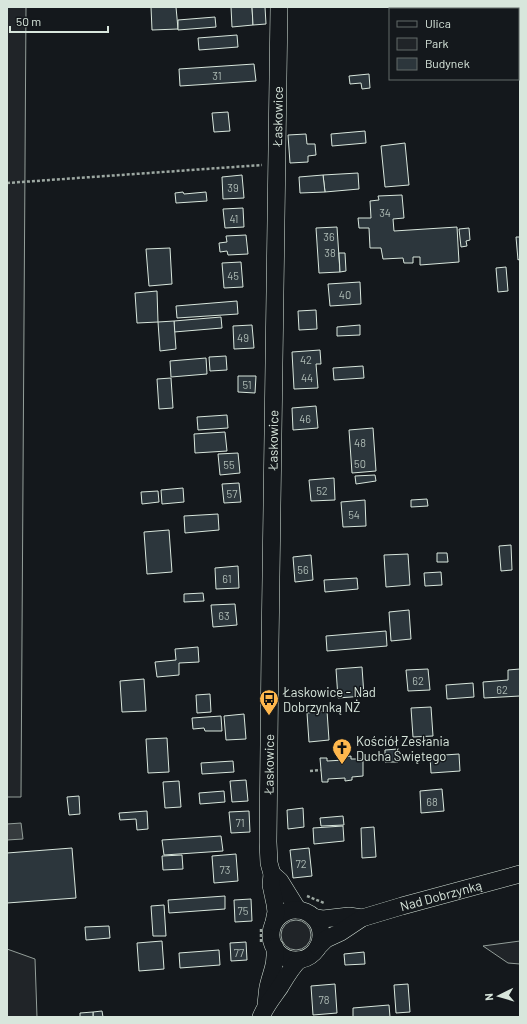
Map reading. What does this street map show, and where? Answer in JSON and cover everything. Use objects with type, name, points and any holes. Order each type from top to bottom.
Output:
[{"type":"street","name":"Łaskowice","points":[[267,946],[272,943],[268,922],[276,912],[276,904],[271,885],[272,874],[269,863],[268,842],[279,7]]},
{"type":"street","points":[[272,874],[304,907],[320,928],[320,941],[318,947]]},
{"type":"street","name":"Nad Dobrzynką","points":[[298,960],[310,956],[326,939],[341,932],[362,918],[520,874]]},
{"type":"street","points":[[268,922],[278,918],[287,911],[304,907]]},
{"type":"street","name":"Nad Dobrzynką","points":[[304,907],[323,919],[349,916],[362,918]]},
{"type":"street","points":[[267,946],[285,957],[298,960]]},
{"type":"street","points":[[264,1011],[268,986],[276,958],[267,946]]},
{"type":"street","points":[[264,1011],[292,966],[298,960]]},
{"type":"path","points":[[7,183],[277,164]]},
{"type":"path","points":[[310,771],[321,770]]},
{"type":"path","points":[[304,907],[329,905]]},
{"type":"path","points":[[267,946],[268,922]]},
{"type":"green space","points":[[7,7],[26,7],[21,797],[7,797]]},
{"type":"green space","points":[[296,920],[302,921],[310,929],[310,941],[302,949],[296,950],[290,949],[282,941],[281,935],[282,929],[290,921]]},
{"type":"green space","points":[[520,941],[520,964],[508,963],[483,946]]},
{"type":"green space","points":[[7,949],[35,959],[37,1017],[7,1017]]},
{"type":"shaded area","points":[[21,823],[23,839],[7,840],[7,824]]},
{"type":"building","points":[[151,7],[176,7],[178,29],[152,30]]},
{"type":"building","points":[[231,7],[252,7],[253,25],[232,27]]},
{"type":"building","points":[[252,7],[265,7],[266,24],[253,25]]},
{"type":"building","points":[[215,17],[216,27],[178,30],[178,20]]},
{"type":"building","points":[[237,35],[238,47],[199,50],[198,38]]},
{"type":"building","points":[[254,64],[256,81],[180,86],[179,69]]},
{"type":"building","points":[[369,74],[370,88],[362,89],[361,83],[350,84],[349,76]]},
{"type":"building","points":[[228,112],[230,131],[214,132],[212,113]]},
{"type":"building","points":[[365,131],[366,143],[332,146],[331,134]]},
{"type":"building","points":[[306,134],[307,144],[315,144],[316,155],[308,156],[308,162],[290,163],[288,135]]},
{"type":"building","points":[[405,143],[409,185],[385,187],[381,146]]},
{"type":"building","points":[[358,173],[359,189],[325,192],[323,175]]},
{"type":"building","points":[[242,175],[244,198],[223,199],[222,177]]},
{"type":"building","points":[[323,175],[325,192],[300,193],[299,177]]},
{"type":"building","points":[[183,192],[184,194],[206,192],[207,201],[176,203],[175,193]]},
{"type":"building","points":[[402,195],[404,218],[393,219],[394,231],[457,227],[459,262],[420,265],[420,257],[413,257],[413,263],[404,263],[403,258],[383,259],[381,248],[370,248],[369,228],[359,228],[358,218],[371,218],[370,201],[379,200],[378,196]]},
{"type":"building","points":[[243,208],[244,227],[225,228],[223,209]]},
{"type":"building","points":[[337,227],[340,272],[319,273],[316,228]]},
{"type":"building","points":[[469,228],[470,240],[466,241],[467,246],[461,247],[459,229]]},
{"type":"building","points":[[246,235],[248,254],[228,255],[227,251],[220,252],[219,243],[227,242],[226,236]]},
{"type":"building","points":[[516,237],[520,237],[520,259],[518,260]]},
{"type":"building","points":[[170,248],[172,284],[149,286],[146,249]]},
{"type":"building","points":[[339,253],[345,253],[346,271],[340,272]]},
{"type":"building","points":[[241,262],[243,287],[224,288],[222,263]]},
{"type":"building","points":[[506,267],[508,291],[498,292],[496,268]]},
{"type":"building","points":[[360,282],[361,304],[330,306],[328,284]]},
{"type":"building","points":[[157,291],[158,322],[137,323],[135,293]]},
{"type":"building","points":[[237,301],[238,314],[177,318],[176,306]]},
{"type":"building","points":[[316,310],[317,329],[299,330],[298,311]]},
{"type":"building","points":[[221,317],[222,328],[174,332],[174,321]]},
{"type":"building","points":[[174,321],[176,349],[160,351],[158,322]]},
{"type":"building","points":[[252,325],[254,348],[234,349],[233,326]]},
{"type":"building","points":[[360,325],[360,335],[337,336],[337,327]]},
{"type":"building","points":[[320,350],[321,364],[316,364],[318,388],[294,389],[292,352]]},
{"type":"building","points":[[226,356],[227,370],[210,371],[209,357]]},
{"type":"building","points":[[206,358],[207,374],[171,377],[170,361]]},
{"type":"building","points":[[363,366],[364,378],[334,380],[333,368]]},
{"type":"building","points":[[238,376],[256,376],[255,393],[238,392]]},
{"type":"building","points":[[171,378],[173,408],[159,409],[157,379]]},
{"type":"building","points":[[316,406],[318,428],[293,430],[292,408]]},
{"type":"building","points":[[227,415],[228,428],[198,430],[197,417]]},
{"type":"building","points":[[373,428],[376,471],[352,473],[349,430]]},
{"type":"building","points":[[225,432],[227,451],[195,453],[194,434]]},
{"type":"building","points":[[238,453],[240,473],[220,475],[218,454]]},
{"type":"building","points":[[375,475],[376,481],[356,484],[355,476]]},
{"type":"building","points":[[334,478],[335,500],[311,501],[309,480]]},
{"type":"building","points":[[239,483],[241,502],[224,503],[222,484]]},
{"type":"building","points":[[183,488],[184,502],[162,504],[161,490]]},
{"type":"building","points":[[158,491],[159,502],[142,504],[141,492]]},
{"type":"building","points":[[427,499],[428,506],[411,507],[411,500]]},
{"type":"building","points":[[365,500],[366,526],[343,527],[341,502]]},
{"type":"building","points":[[218,514],[219,530],[185,533],[184,516]]},
{"type":"building","points":[[169,530],[172,572],[147,574],[144,532]]},
{"type":"building","points":[[511,545],[512,570],[501,571],[499,546]]},
{"type":"building","points":[[437,553],[447,553],[448,562],[437,562]]},
{"type":"building","points":[[408,554],[410,585],[386,587],[384,555]]},
{"type":"building","points":[[311,555],[313,580],[295,582],[293,557]]},
{"type":"building","points":[[238,566],[239,588],[216,589],[215,568]]},
{"type":"building","points":[[441,572],[442,585],[425,586],[424,573]]},
{"type":"building","points":[[357,578],[358,589],[325,592],[324,580]]},
{"type":"building","points":[[203,593],[204,601],[184,602],[184,594]]},
{"type":"building","points":[[235,604],[237,625],[213,627],[211,605]]},
{"type":"building","points":[[409,610],[411,639],[391,641],[389,612]]},
{"type":"building","points":[[386,631],[387,646],[327,651],[326,636]]},
{"type":"building","points":[[198,647],[199,662],[179,663],[179,675],[157,677],[155,662],[176,660],[175,649]]},
{"type":"building","points":[[362,667],[364,696],[338,698],[336,669]]},
{"type":"building","points":[[428,669],[430,690],[408,691],[406,670]]},
{"type":"building","points":[[520,669],[520,696],[484,698],[483,682],[508,680],[508,670]]},
{"type":"building","points":[[144,679],[146,711],[122,712],[120,681]]},
{"type":"building","points":[[473,683],[474,697],[447,699],[446,685]]},
{"type":"building","points":[[210,694],[211,712],[197,713],[196,695]]},
{"type":"building","points":[[431,707],[433,736],[413,737],[411,708]]},
{"type":"building","points":[[327,711],[329,740],[309,742],[307,713]]},
{"type":"building","points":[[244,714],[246,739],[226,740],[224,716]]},
{"type":"building","points":[[221,716],[222,731],[205,731],[204,728],[193,729],[192,718]]},
{"type":"building","points":[[167,738],[169,772],[148,773],[146,739]]},
{"type":"building","points":[[398,749],[398,762],[385,762],[385,750]]},
{"type":"building","points":[[459,754],[460,771],[431,773],[430,756]]},
{"type":"building","name":"Kościół Zesłania Ducha Świętego","points":[[351,756],[351,759],[363,759],[363,776],[352,777],[352,780],[345,781],[345,778],[328,779],[328,782],[322,782],[320,758],[327,758],[327,761],[344,760],[344,757]]},
{"type":"building","points":[[233,761],[234,772],[202,774],[201,763]]},
{"type":"building","points":[[246,780],[248,801],[232,802],[230,781]]},
{"type":"building","points":[[179,781],[181,807],[165,808],[163,782]]},
{"type":"building","points":[[442,789],[444,811],[421,813],[420,791]]},
{"type":"building","points":[[224,791],[225,802],[200,804],[199,793]]},
{"type":"building","points":[[79,796],[80,814],[69,815],[67,797]]},
{"type":"building","points":[[303,808],[304,827],[288,829],[287,810]]},
{"type":"building","points":[[147,811],[148,829],[137,830],[136,819],[120,820],[119,813]]},
{"type":"building","points":[[249,811],[250,832],[231,833],[229,812]]},
{"type":"building","points":[[343,816],[344,825],[321,826],[320,818]]},
{"type":"building","points":[[343,826],[344,841],[314,844],[313,828]]},
{"type":"building","points":[[374,827],[376,857],[362,858],[361,828]]},
{"type":"building","points":[[221,836],[223,851],[164,855],[162,840]]},
{"type":"building","points":[[72,848],[76,898],[7,903],[7,853]]},
{"type":"building","points":[[309,848],[312,876],[293,878],[290,850]]},
{"type":"building","points":[[236,854],[238,881],[214,883],[212,856]]},
{"type":"building","points":[[182,855],[183,869],[163,870],[162,856]]},
{"type":"building","points":[[225,896],[225,909],[169,913],[168,900]]},
{"type":"building","points":[[251,899],[252,921],[235,922],[234,900]]},
{"type":"building","points":[[164,905],[166,936],[153,936],[151,906]]},
{"type":"building","points":[[109,926],[110,938],[86,940],[85,927]]},
{"type":"building","points":[[162,941],[164,969],[139,971],[137,943]]},
{"type":"building","points":[[246,942],[247,960],[231,961],[230,943]]},
{"type":"building","points":[[219,950],[220,965],[180,968],[179,953]]},
{"type":"building","points":[[364,952],[365,964],[345,965],[344,954]]},
{"type":"building","points":[[335,984],[337,1013],[313,1015],[311,986]]},
{"type":"building","points":[[408,984],[410,1012],[396,1013],[394,985]]},
{"type":"building","points":[[389,1005],[390,1017],[353,1017],[353,1008]]},
{"type":"building","points":[[102,1011],[103,1017],[93,1017],[93,1012]]},
{"type":"building","points":[[93,1012],[93,1017],[80,1017],[80,1013]]},
{"type":"place","name":"Łaskowice - Nad Dobrzynką NŻ","points":[[269,716]]},
{"type":"place","name":"Kościół Zesłania Ducha Świętego","points":[[342,765]]}]
